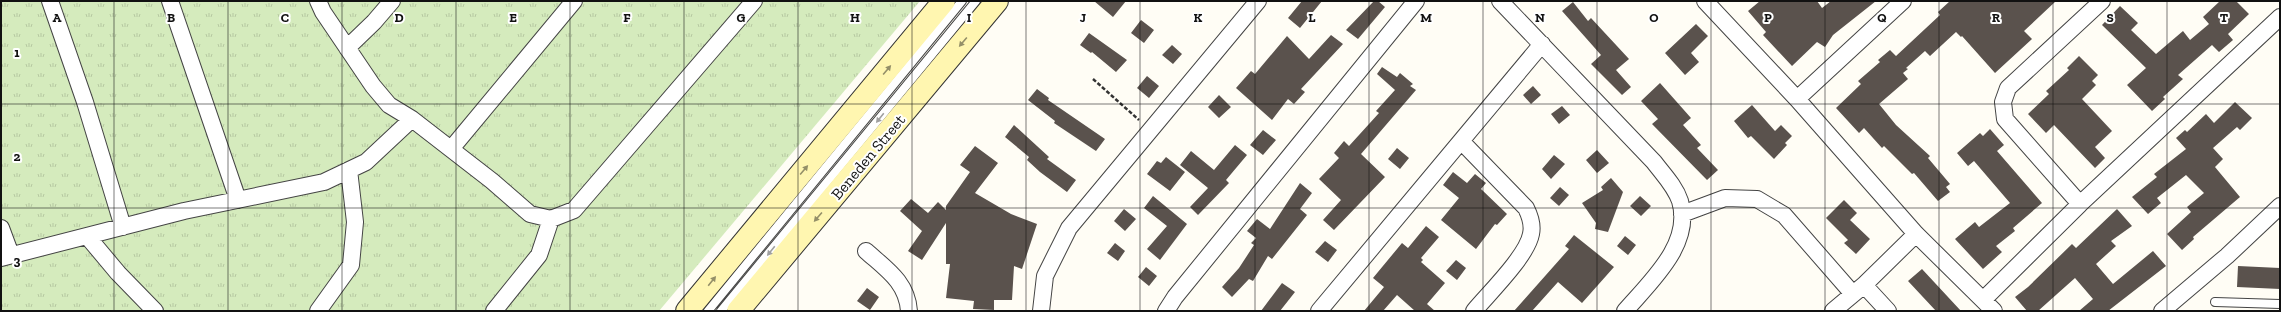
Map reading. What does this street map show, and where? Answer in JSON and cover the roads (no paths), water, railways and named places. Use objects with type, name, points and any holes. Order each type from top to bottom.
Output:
[{"type":"main road","points":[[687,311],[944,1]]},
{"type":"main road","name":"Beneden Street","points":[[738,311],[997,1]]},
{"type":"street","points":[[50,1],[85,102],[123,227]]},
{"type":"street","points":[[170,1],[238,200]]},
{"type":"street","points":[[318,1],[323,12],[373,86],[389,105],[412,119],[451,149],[492,181],[530,214],[551,219],[574,210],[754,1]]},
{"type":"street","points":[[348,48],[374,22],[392,1]]},
{"type":"street","points":[[451,149],[574,1]]},
{"type":"street","points":[[1041,311],[1045,276],[1069,228],[1258,1]]},
{"type":"street","points":[[1166,311],[1174,296],[1416,1]]},
{"type":"street","points":[[1500,1],[1654,162],[1675,190],[1682,214],[1681,232],[1673,251],[1655,276],[1625,311]]},
{"type":"street","points":[[1797,99],[1904,1]]},
{"type":"street","points":[[2080,204],[2005,119],[2003,102],[2008,88],[2102,1]]},
{"type":"street","points":[[1710,3],[1916,234],[1989,306],[2080,204],[2280,17]]},
{"type":"street","points":[[1319,311],[1462,142],[1542,44]]},
{"type":"street","points":[[1,228],[6,257],[123,227],[238,200],[324,182],[366,162],[412,119]]},
{"type":"street","points":[[1462,142],[1526,208],[1531,218],[1532,234],[1527,247],[1474,311]]},
{"type":"street","points":[[318,311],[351,265],[354,222],[349,170]]},
{"type":"street","points":[[1682,214],[1726,198],[1757,199],[1784,215],[1859,290],[1888,311]]},
{"type":"street","points":[[2162,311],[2227,256],[2280,206]]},
{"type":"street","points":[[494,311],[539,255],[551,219]]},
{"type":"street","points":[[1833,311],[1859,290],[1916,234]]},
{"type":"street","points":[[87,236],[118,273],[155,311]]},
{"type":"street","points":[[866,251],[892,273],[902,286],[908,298],[909,311]]},
{"type":"lane","points":[[708,311],[962,1]]},
{"type":"lane","points":[[721,311],[976,1]]},
{"type":"lane","points":[[2215,302],[2280,304]]}]
